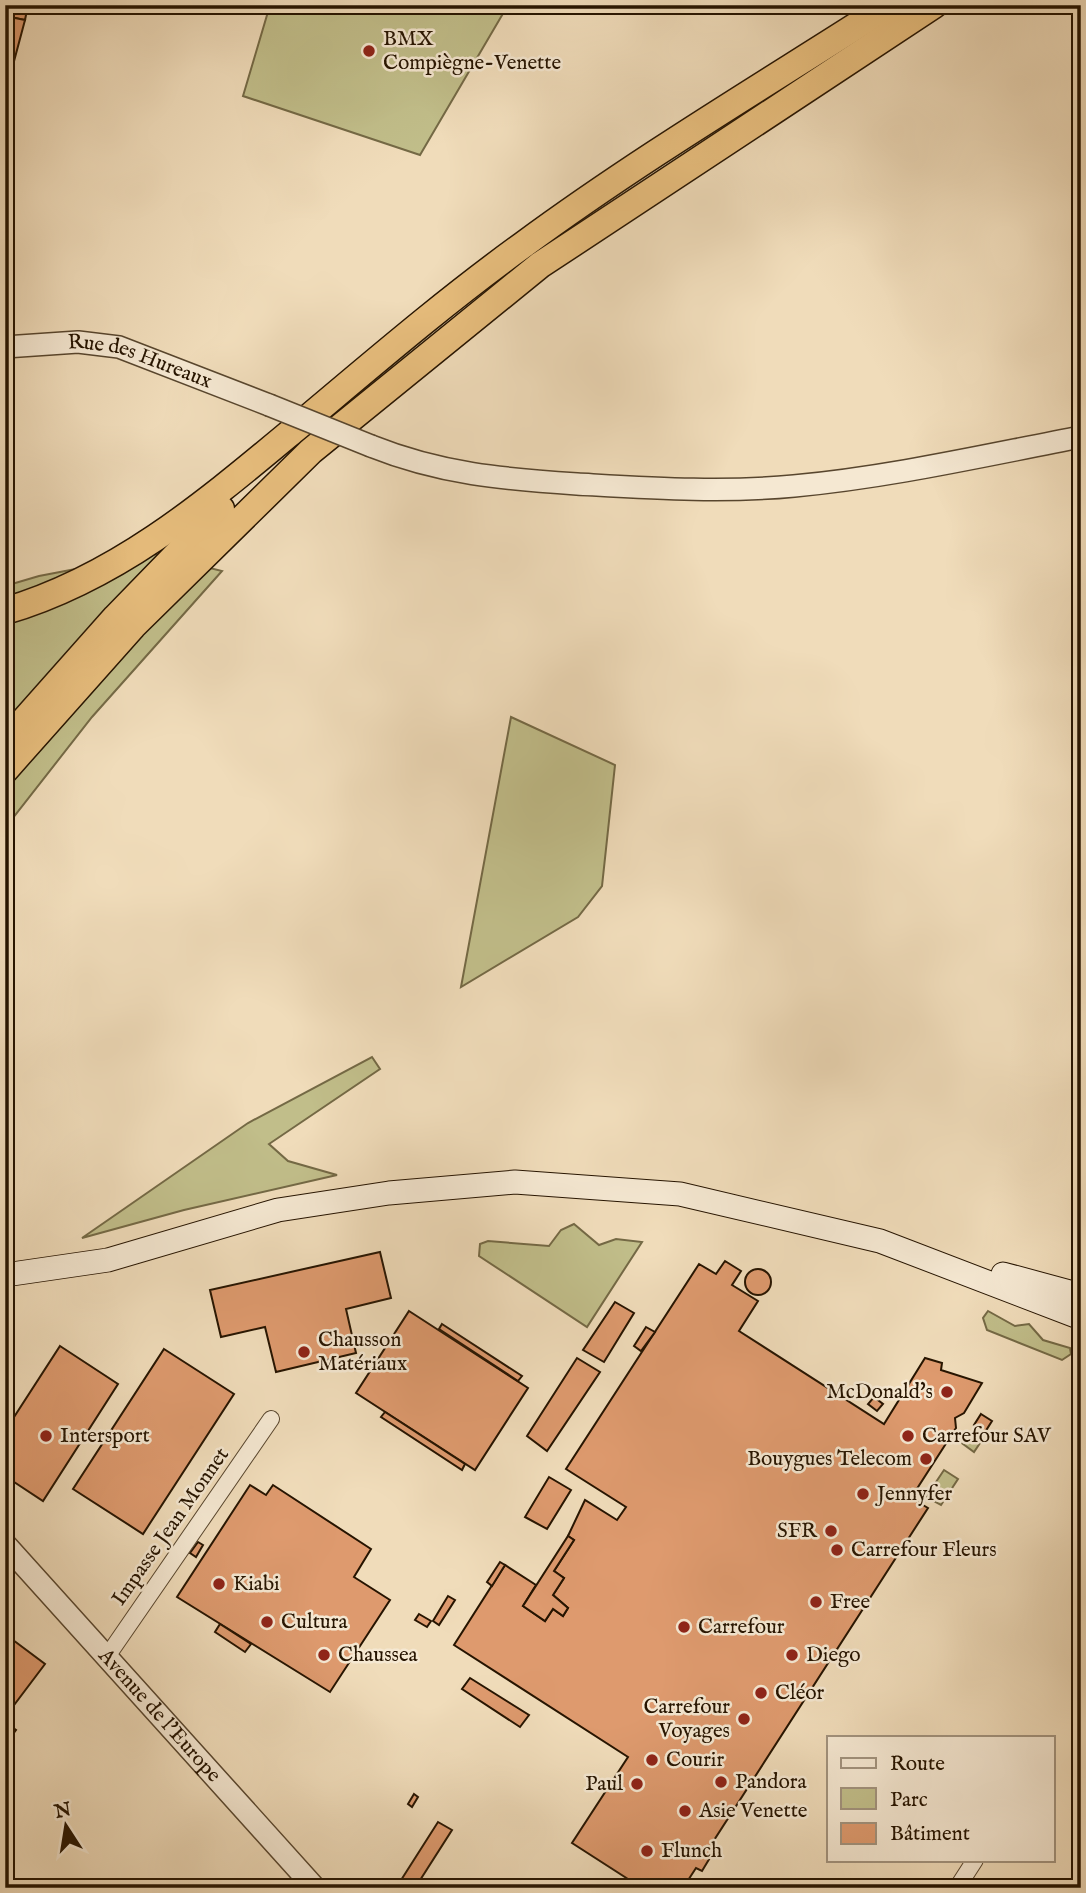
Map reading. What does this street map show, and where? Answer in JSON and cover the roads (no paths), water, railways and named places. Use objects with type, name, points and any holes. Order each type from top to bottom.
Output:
[{"type":"highway","points":[[5,611],[69,587],[116,563],[183,520],[414,329],[522,245],[646,159],[889,5]]},
{"type":"highway","points":[[5,771],[133,625],[311,451],[540,265],[934,5]]},
{"type":"highway","points":[[5,741],[116,617],[201,528],[414,329]]},
{"type":"main road","points":[[5,1276],[108,1261],[278,1209],[389,1193],[515,1182],[680,1194],[880,1241],[1081,1295]]},
{"type":"main road","points":[[880,1241],[1081,1318]]},
{"type":"street","name":"Rue des Hureaux","points":[[5,347],[78,342],[119,347],[414,464],[466,474],[663,489],[726,489],[852,480],[1081,436]]},
{"type":"street","name":"Impasse Jean Monnet","points":[[106,1658],[271,1419]]},
{"type":"street","name":"Avenue de l'Europe","points":[[5,1544],[315,1888]]},
{"type":"street","points":[[957,1888],[974,1862]]},
{"type":"place","name":"BMX Compiègne-Venette","points":[[369,51]]},
{"type":"place","name":"Chausson Matériaux","points":[[304,1352]]},
{"type":"place","name":"McDonald's","points":[[947,1392]]},
{"type":"place","name":"Intersport","points":[[46,1436]]},
{"type":"place","name":"Carrefour SAV","points":[[908,1436]]},
{"type":"place","name":"Bouygues Telecom","points":[[926,1459]]},
{"type":"place","name":"Jennyfer","points":[[863,1494]]},
{"type":"place","name":"SFR","points":[[831,1531]]},
{"type":"place","name":"Carrefour Fleurs","points":[[837,1550]]},
{"type":"place","name":"Kiabi","points":[[219,1584]]},
{"type":"place","name":"Free","points":[[816,1602]]},
{"type":"place","name":"Cultura","points":[[267,1622]]},
{"type":"place","name":"Carrefour","points":[[684,1627]]},
{"type":"place","name":"Chaussea","points":[[324,1655]]},
{"type":"place","name":"Diego","points":[[792,1655]]},
{"type":"place","name":"Cléor","points":[[761,1693]]},
{"type":"place","name":"Carrefour Voyages","points":[[744,1719]]},
{"type":"place","name":"Courir","points":[[652,1760]]},
{"type":"place","name":"Pandora","points":[[721,1782]]},
{"type":"place","name":"Paul","points":[[637,1784]]},
{"type":"place","name":"Asie Venette","points":[[685,1811]]},
{"type":"place","name":"Flunch","points":[[647,1851]]}]
